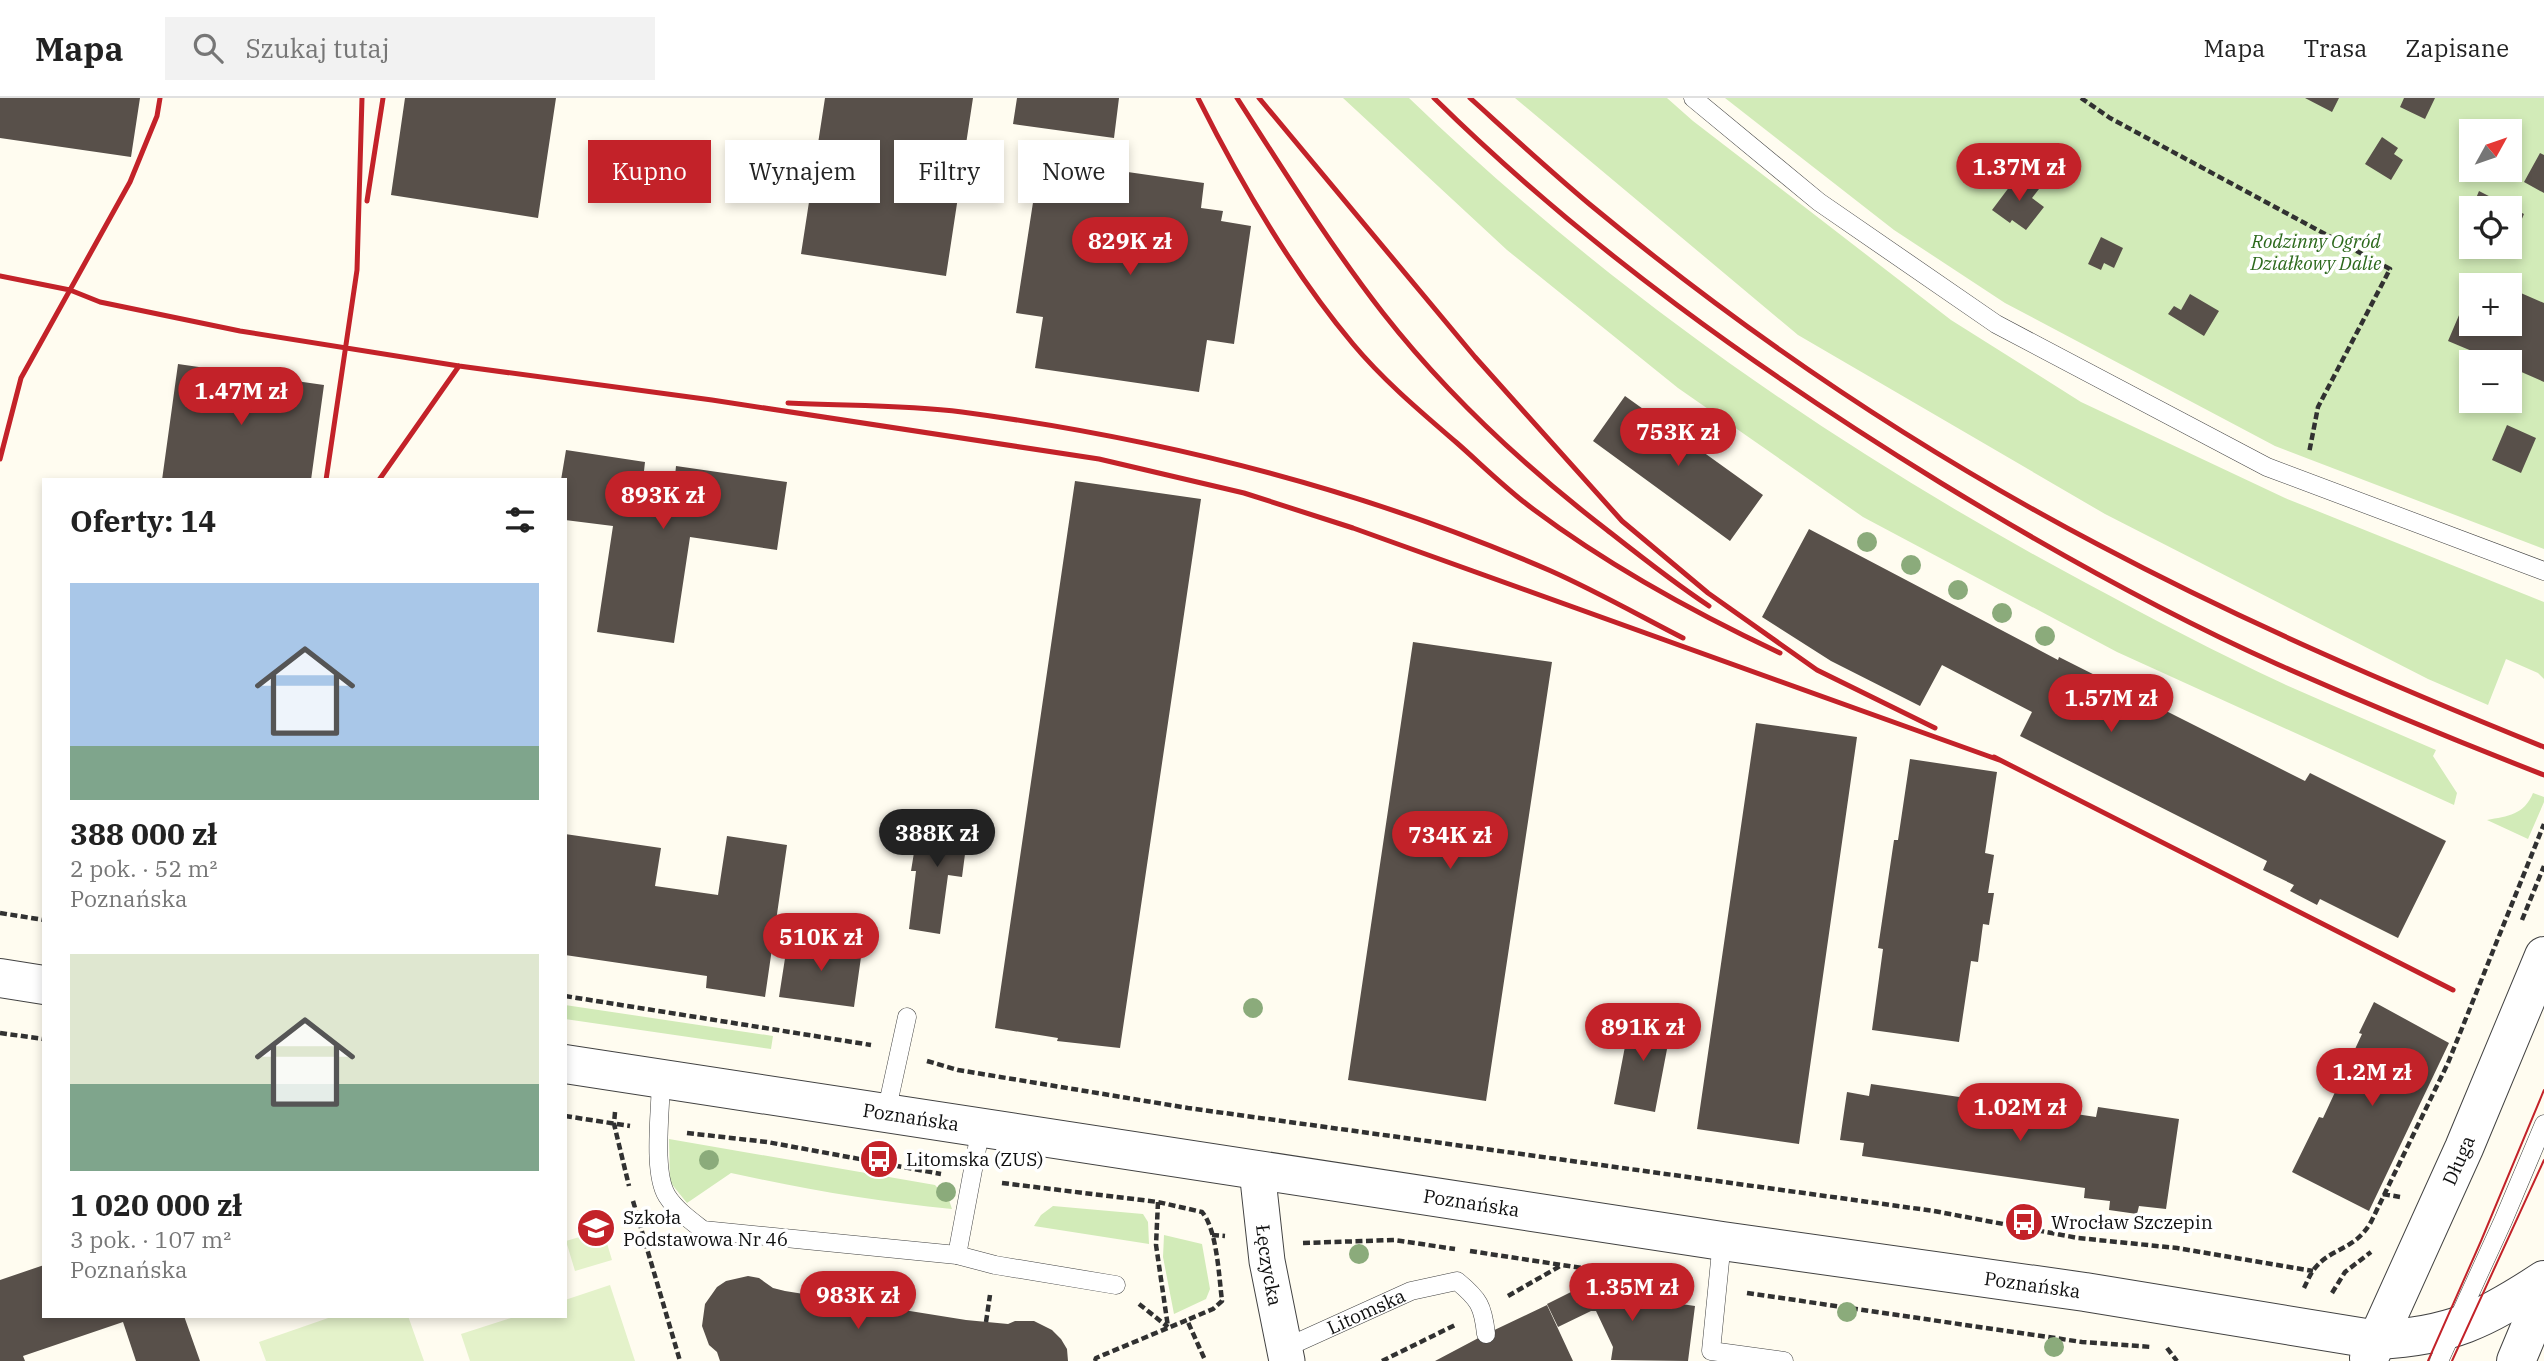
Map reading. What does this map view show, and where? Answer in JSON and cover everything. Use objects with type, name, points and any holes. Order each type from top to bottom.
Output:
[{"type":"street","name":"Długa","points":[[2382,1354],[2544,956]]},
{"type":"street","points":[[0,978],[42,985]]},
{"type":"street","name":"Poznańska","points":[[567,1064],[1722,1241],[2075,1291],[2285,1326],[2382,1354],[2418,1338],[2447,1345],[2544,1280]]},
{"type":"street","name":"Łęczycka","points":[[1256,1170],[1277,1357]]},
{"type":"street","points":[[2516,1361],[2544,1294]]},
{"type":"lane","points":[[1693,98],[1819,202],[1996,324],[2267,467],[2544,571]]},
{"type":"lane","points":[[886,1113],[907,1017]]},
{"type":"lane","points":[[661,1079],[659,1178],[667,1196],[683,1215],[703,1230],[957,1255],[995,1265],[1116,1285]]},
{"type":"lane","points":[[2447,1345],[2544,1124]]},
{"type":"lane","points":[[957,1255],[981,1128]]},
{"type":"lane","points":[[1722,1241],[1711,1351],[1784,1361]]},
{"type":"lane","name":"Litomska","points":[[1277,1357],[1411,1292],[1457,1281],[1474,1295],[1483,1310],[1486,1334]]},
{"type":"path","points":[[2081,98],[2122,125],[2390,269],[2318,407],[2304,481]]},
{"type":"path","points":[[2285,1326],[2313,1271],[2333,1253],[2351,1245],[2371,1222],[2448,1063],[2544,824]]},
{"type":"path","points":[[0,913],[42,920]]},
{"type":"path","points":[[567,996],[870,1044]]},
{"type":"path","points":[[0,1033],[42,1039]]},
{"type":"path","points":[[948,1067],[1188,1108],[1934,1211],[2078,1238],[2177,1248],[2313,1271]]},
{"type":"path","points":[[567,1116],[637,1127]]},
{"type":"path","points":[[614,1124],[620,1157],[680,1361]]},
{"type":"path","points":[[674,1132],[767,1142],[942,1174]]},
{"type":"path","points":[[994,1182],[1158,1202],[1202,1212],[1207,1217],[1222,1301],[1213,1309],[1096,1358],[1095,1361]]},
{"type":"path","points":[[1158,1202],[1156,1245],[1168,1327]]},
{"type":"path","points":[[1212,1235],[1225,1236]]},
{"type":"path","points":[[1116,1285],[1168,1327]]},
{"type":"path","points":[[1188,1320],[1205,1360]]},
{"type":"path","points":[[2082,1342],[2179,1350]]},
{"type":"path","points":[[2166,1348],[2178,1361]]},
{"type":"green space","points":[[1343,98],[1409,98],[1565,237],[1647,302],[1817,423],[1995,533],[2209,648],[2436,750],[2433,756],[2457,793],[2454,805],[2117,652],[1863,517],[1678,388],[1507,250]]},
{"type":"green space","points":[[1515,98],[1667,98],[1693,121],[1951,320],[2081,402],[2285,498],[2544,602],[2544,679],[2538,673],[2506,659],[2488,705],[2428,679],[2105,514],[1798,335]]},
{"type":"green space","name":"Rodzinny Ogród Działkowy Dalie","points":[[1725,98],[2544,98],[2544,549],[2275,446],[2005,303],[1894,230]]},
{"type":"green space","points":[[2533,793],[2544,797],[2544,802],[2528,839],[2487,820],[2508,816],[2520,810]]},
{"type":"green space","points":[[567,1005],[773,1036],[771,1049],[567,1019]]},
{"type":"green space","points":[[669,1139],[935,1185],[949,1200],[952,1209],[896,1203],[731,1173],[687,1203],[670,1182]]},
{"type":"green space","points":[[1053,1206],[1143,1214],[1148,1222],[1149,1244],[1034,1226],[1041,1215]]},
{"type":"green space","points":[[603,1230],[612,1260],[575,1271],[567,1241]]},
{"type":"green space","points":[[1164,1235],[1202,1244],[1210,1289],[1206,1299],[1174,1314],[1163,1257]]},
{"type":"green space","points":[[610,1285],[635,1361],[470,1361],[461,1334],[511,1318],[567,1318],[567,1299]]},
{"type":"green space","points":[[328,1318],[409,1318],[424,1361],[266,1361],[259,1342]]},
{"type":"building","points":[[0,98],[140,98],[131,157],[0,138]]},
{"type":"building","points":[[405,98],[556,98],[538,218],[391,195]]},
{"type":"building","points":[[825,98],[973,98],[967,140],[894,140],[894,203],[957,203],[946,276],[801,254],[809,203],[880,203],[880,140],[819,140]]},
{"type":"building","points":[[1017,98],[1119,98],[1114,138],[1013,124]]},
{"type":"building","points":[[2305,98],[2339,98],[2332,112]]},
{"type":"building","points":[[2404,98],[2435,98],[2425,119],[2400,107]]},
{"type":"building","points":[[2382,137],[2398,148],[2394,154],[2403,160],[2391,180],[2365,164]]},
{"type":"building","points":[[2540,153],[2544,155],[2544,193],[2524,182]]},
{"type":"building","points":[[1129,172],[1204,183],[1201,208],[1223,211],[1221,221],[1251,226],[1234,344],[1207,340],[1199,392],[1035,368],[1043,317],[1016,313],[1033,203],[1129,203]]},
{"type":"building","points":[[2019,174],[2039,189],[2032,198],[2044,207],[2026,230],[1992,210]]},
{"type":"building","points":[[2101,237],[2123,248],[2114,268],[2104,263],[2101,270],[2088,264]]},
{"type":"building","points":[[2522,293],[2544,303],[2544,382],[2522,372],[2522,350],[2469,350],[2448,341],[2459,315],[2459,336],[2522,336]]},
{"type":"building","points":[[2190,294],[2219,311],[2204,336],[2168,314],[2174,306],[2181,310]]},
{"type":"building","points":[[178,364],[324,385],[311,478],[162,478]]},
{"type":"building","points":[[1625,396],[1763,495],[1730,541],[1593,441]]},
{"type":"building","points":[[2507,425],[2536,438],[2521,473],[2492,460]]},
{"type":"building","points":[[566,450],[645,462],[644,471],[675,476],[676,466],[787,482],[777,550],[690,537],[674,643],[597,632],[613,526],[567,520],[567,478],[561,478]]},
{"type":"building","points":[[1075,481],[1201,499],[1120,1048],[1057,1041],[1058,1038],[995,1028]]},
{"type":"building","points":[[1809,529],[2058,660],[2059,657],[2305,781],[2310,773],[2446,841],[2398,938],[2320,899],[2317,905],[2290,891],[2294,885],[2263,870],[2267,861],[2020,736],[2032,712],[1942,665],[1920,706],[1831,661],[1762,617]]},
{"type":"building","points":[[1413,642],[1552,662],[1486,1101],[1348,1080]]},
{"type":"building","points":[[1756,723],[1857,737],[1799,1144],[1697,1129]]},
{"type":"building","points":[[1910,759],[1997,772],[1985,853],[1994,855],[1988,893],[1994,893],[1989,925],[1983,924],[1978,962],[1971,961],[1959,1042],[1872,1030],[1883,949],[1878,948],[1894,840],[1898,840]]},
{"type":"building","points":[[939,812],[970,816],[962,877],[948,875],[940,934],[909,929],[916,871],[911,871],[918,828],[936,830]]},
{"type":"building","points":[[567,834],[661,848],[655,886],[718,895],[727,836],[787,845],[765,997],[706,988],[707,976],[567,955]]},
{"type":"building","points":[[788,939],[862,950],[854,1007],[779,997]]},
{"type":"building","points":[[2374,1002],[2449,1043],[2369,1211],[2292,1172],[2319,1117],[2323,1118]]},
{"type":"building","points":[[1631,1015],[1672,1023],[1655,1112],[1614,1104]]},
{"type":"building","points":[[1871,1084],[2096,1117],[2098,1107],[2179,1119],[2166,1209],[2139,1206],[2137,1214],[2109,1210],[2110,1201],[2084,1198],[2085,1188],[1862,1156],[1864,1143],[1840,1140],[1847,1092],[1869,1096]]},
{"type":"building","points":[[42,1266],[42,1318],[185,1318],[200,1361],[136,1361],[123,1322],[23,1356],[25,1361],[0,1361],[0,1280]]},
{"type":"building","points":[[748,1276],[759,1278],[773,1288],[785,1291],[966,1320],[1008,1324],[1015,1321],[1034,1321],[1052,1330],[1061,1339],[1067,1349],[1068,1361],[720,1361],[717,1352],[709,1345],[702,1326],[705,1304],[717,1287],[726,1281]]},
{"type":"building","points":[[1582,1284],[1620,1289],[1620,1295],[1695,1306],[1688,1361],[1611,1360],[1613,1347],[1596,1311],[1558,1327],[1547,1304],[1581,1287]]},
{"type":"building","points":[[1547,1305],[1573,1361],[1435,1361],[1486,1334]]},
{"type":"tram line","points":[[2428,1361],[2544,1090]]},
{"type":"tram line","points":[[2452,1361],[2544,1160]]},
{"type":"railway","points":[[0,459],[21,378],[130,182],[157,116],[160,98]]},
{"type":"railway","points":[[326,478],[357,270],[362,98]]},
{"type":"railway","points":[[367,201],[383,98]]},
{"type":"railway","points":[[1198,98],[1268,226],[1330,316],[1365,358],[1416,408],[1513,493],[1562,530],[1653,587],[1780,653]]},
{"type":"railway","points":[[1237,98],[1344,261],[1383,313],[1434,373],[1488,429],[1546,481],[1709,606]]},
{"type":"railway","points":[[1259,98],[1475,357],[1622,521],[1708,593],[1817,670],[1935,728]]},
{"type":"railway","points":[[1434,98],[1552,205],[1677,305],[1807,397],[1941,483],[2106,579],[2234,644],[2376,707],[2544,775]]},
{"type":"railway","points":[[1470,98],[1593,207],[1713,301],[1837,389],[1966,471],[2099,545],[2264,627],[2375,677],[2544,747]]},
{"type":"railway","points":[[0,276],[70,290],[100,302],[240,331],[459,366],[712,400],[1099,459],[1244,493],[1353,528],[2002,761]]},
{"type":"railway","points":[[380,478],[459,366]]},
{"type":"railway","points":[[788,403],[962,412],[1113,437],[1262,471],[1336,492],[1481,542],[1568,579],[1683,638]]},
{"type":"railway","points":[[1994,757],[2453,990]]},
{"type":"place","name":"Litomska (ZUS)","points":[[879,1159]]},
{"type":"place","name":"Wrocław Szczepin","points":[[2024,1222]]},
{"type":"place","name":"Szkoła Podstawowa Nr 46","points":[[596,1228]]}]
